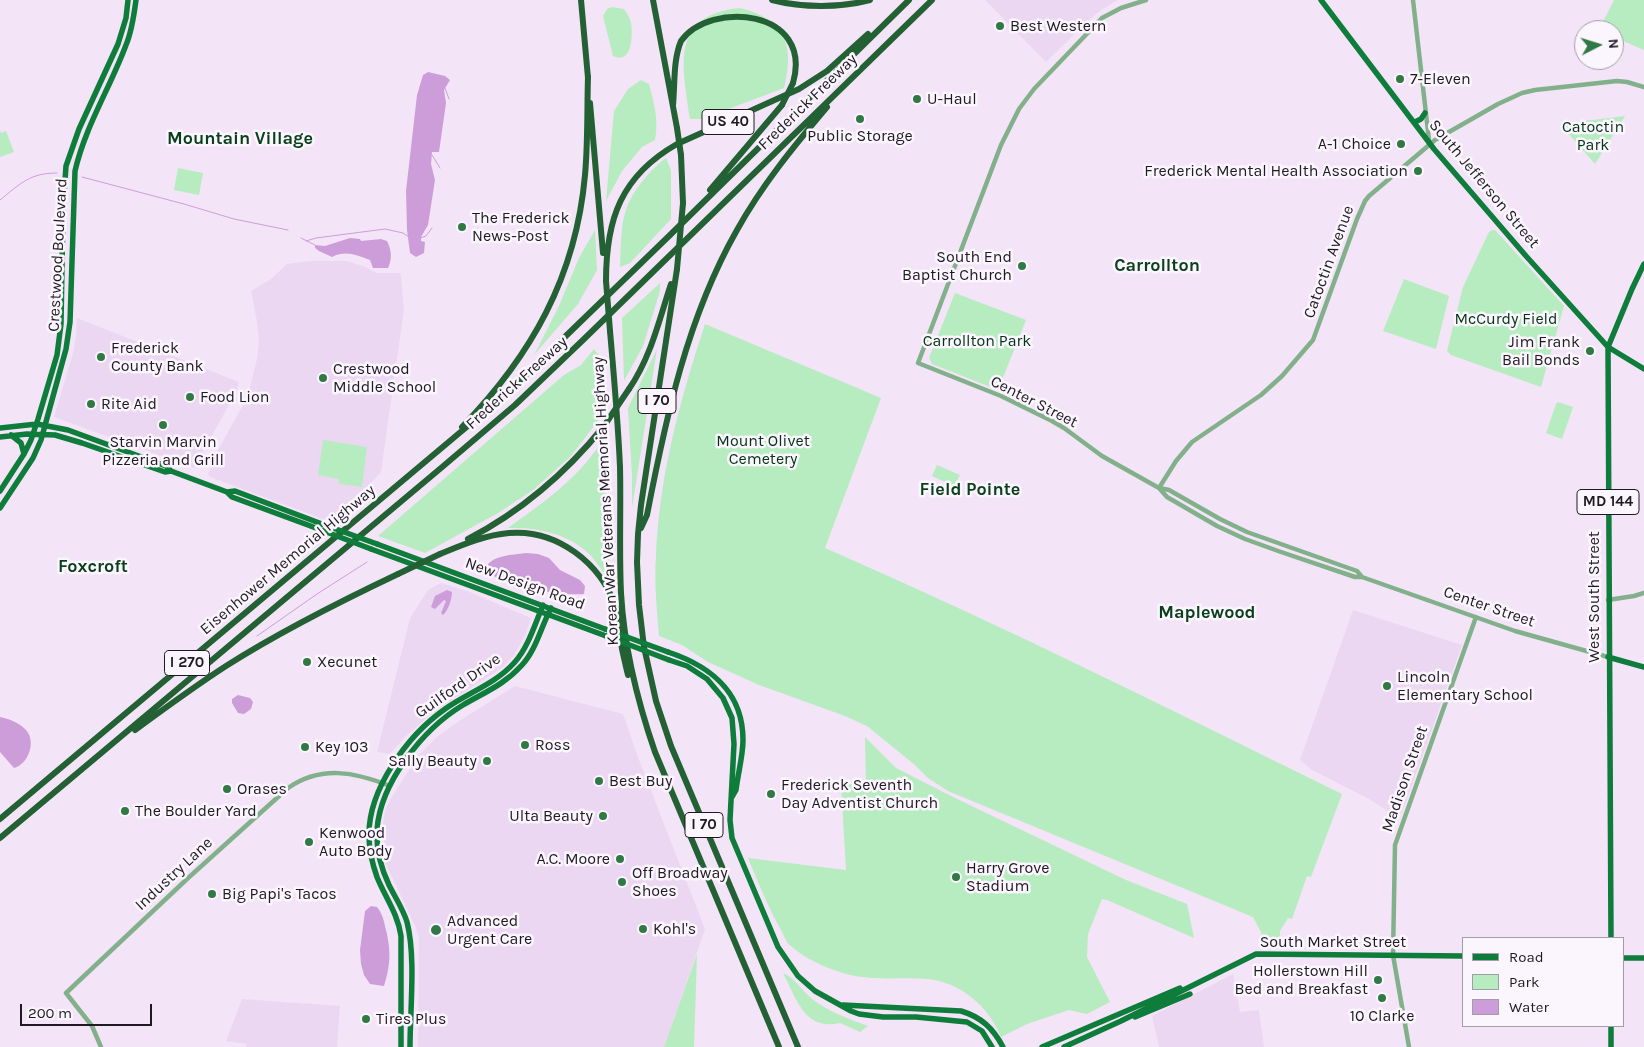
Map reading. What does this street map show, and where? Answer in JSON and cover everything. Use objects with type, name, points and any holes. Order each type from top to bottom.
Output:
[{"type":"highway","name":"I 70","points":[[581,0],[588,76]]},
{"type":"highway","name":"I 70","points":[[653,0],[678,128],[681,156],[683,203],[677,269]]},
{"type":"highway","points":[[772,0],[816,6],[854,4],[870,0]]},
{"type":"highway","points":[[854,4],[861,0]]},
{"type":"highway","name":"Frederick Freeway","points":[[433,457],[507,393],[908,0]]},
{"type":"highway","name":"US 40","points":[[606,281],[607,250],[616,211],[628,188],[646,167],[678,144],[788,95],[812,81],[840,60],[908,0]]},
{"type":"highway","name":"Frederick Freeway","points":[[95,758],[515,405],[932,0]]},
{"type":"highway","points":[[673,105],[680,46],[687,29],[695,20]]},
{"type":"highway","points":[[669,236],[699,204],[782,105],[792,83],[796,65],[794,47],[789,36],[778,21]]},
{"type":"highway","name":"Korean War Veterans Memorial Highway","points":[[588,76],[618,429],[624,625],[632,675],[655,752],[779,1047]]},
{"type":"highway","points":[[433,457],[489,398],[514,366],[537,332],[560,284],[574,241],[582,199],[586,151],[588,76]]},
{"type":"highway","points":[[638,534],[647,515],[669,412],[685,353],[702,304],[726,251],[774,172],[852,78]]},
{"type":"highway","name":"Korean War Veterans Memorial Highway","points":[[677,269],[638,534],[639,605],[649,672],[662,723],[679,767],[798,1047]]},
{"type":"highway","points":[[0,838],[95,758],[195,687],[258,646],[321,611],[440,554],[492,526],[523,506],[567,468],[604,426],[639,374],[647,358],[677,269]]},
{"type":"highway","name":"Eisenhower Memorial Highway","points":[[0,819],[433,457]]},
{"type":"highway","points":[[440,554],[484,537],[521,533],[533,534],[557,541],[589,564],[599,574],[616,608],[628,676],[637,706],[655,752]]},
{"type":"main road","name":"Crestwood Boulevard","points":[[0,490],[24,454],[33,434],[57,355],[61,324],[63,209],[66,166],[79,129],[118,44],[126,18],[128,0]]},
{"type":"main road","name":"Crestwood Boulevard","points":[[0,508],[33,458],[62,365],[70,322],[75,171],[86,134],[126,45],[134,20],[136,0]]},
{"type":"main road","name":"South Jefferson Street","points":[[1320,0],[1434,149],[1509,237],[1608,347],[1644,369]]},
{"type":"main road","points":[[1415,122],[1421,120],[1425,113]]},
{"type":"main road","name":"West South Street","points":[[1611,937],[1608,657],[1608,347],[1644,264]]},
{"type":"main road","points":[[61,324],[62,346],[60,358],[62,365]]},
{"type":"main road","name":"New Design Road","points":[[0,428],[37,424],[86,436],[166,466],[171,471],[227,492],[232,497],[687,666],[707,679],[718,690],[727,706],[733,725],[734,744],[730,789],[732,799],[730,820],[734,844],[778,947],[793,969],[806,983],[823,996],[843,1005],[851,1012],[870,1016],[916,1017],[968,1022],[982,1031],[991,1045]]},
{"type":"main road","name":"New Design Road","points":[[0,437],[33,434],[56,435],[165,472],[171,471]]},
{"type":"main road","points":[[11,435],[21,443],[24,454]]},
{"type":"main road","name":"New Design Road","points":[[227,492],[235,491],[694,662],[712,673],[727,690],[738,710],[743,741],[736,790],[732,799]]},
{"type":"main road","name":"Guilford Drive","points":[[401,1047],[400,928],[377,877],[370,851],[371,816],[378,794],[403,750],[432,719],[460,699],[498,678],[514,663],[523,650],[543,605]]},
{"type":"main road","name":"Guilford Drive","points":[[410,1047],[411,958],[409,934],[404,914],[382,868],[377,839],[380,813],[390,786],[410,754],[430,732],[457,709],[500,686],[521,666],[538,639],[551,608]]},
{"type":"main road","points":[[1608,657],[1644,667]]},
{"type":"main road","name":"South Market Street","points":[[1064,1047],[1256,954],[1462,956]]},
{"type":"main road","points":[[1624,958],[1644,958]]},
{"type":"main road","name":"South Market Street","points":[[1042,1047],[1152,998],[1208,977]]},
{"type":"main road","points":[[1121,1021],[1141,1015],[1190,994]]},
{"type":"main road","name":"New Design Road","points":[[843,1005],[961,1011],[972,1014],[990,1026],[1003,1047]]},
{"type":"main road","points":[[1611,1027],[1611,1047]]},
{"type":"street","name":"Center Street","points":[[1146,0],[1121,8],[1102,18],[1034,89],[1019,109],[1001,145],[918,363],[1001,396],[1052,421],[1102,456],[1159,488],[1167,497],[1217,526],[1245,539],[1348,575],[1362,576],[1515,631],[1608,657]]},
{"type":"street","points":[[1413,0],[1425,113],[1430,142]]},
{"type":"street","name":"Catoctin Avenue","points":[[1159,488],[1176,461],[1192,442],[1261,395],[1301,355],[1316,333],[1357,219],[1365,202],[1430,142],[1498,104],[1528,92],[1617,81],[1644,87]]},
{"type":"street","points":[[1608,600],[1644,593]]},
{"type":"street","name":"Madison Street","points":[[1409,1047],[1393,955],[1394,855],[1396,840],[1476,616]]},
{"type":"street","name":"Industry Lane","points":[[102,1047],[92,1026],[66,993],[187,879],[297,781],[312,775],[330,772],[390,786]]},
{"type":"shaded area","points":[[985,0],[1118,0],[1101,10],[1088,21],[1046,62]]},
{"type":"shaded area","name":"Crestwood Middle School","points":[[309,261],[347,261],[366,267],[376,273],[400,273],[401,276],[404,309],[381,472],[334,523],[208,475],[214,457],[247,398],[257,359],[259,342],[251,291],[271,279],[287,264]]},
{"type":"shaded area","points":[[77,318],[239,382],[235,394],[194,468],[54,417],[73,353]]},
{"type":"shaded area","points":[[441,583],[467,591],[531,618],[525,636],[514,655],[503,667],[432,713],[404,738],[390,754],[377,752],[410,618],[428,590]]},
{"type":"shaded area","name":"Lincoln Elementary School","points":[[1353,610],[1462,645],[1402,813],[1397,817],[1369,799],[1312,770],[1300,760]]},
{"type":"shaded area","points":[[515,686],[623,714],[705,929],[664,1047],[418,1047],[419,938],[385,862],[383,824],[385,811],[418,756],[438,736]]},
{"type":"shaded area","points":[[1233,974],[1240,1012],[1259,1010],[1264,1047],[1159,1047],[1152,1016]]},
{"type":"shaded area","points":[[242,999],[340,1006],[337,1047],[246,1047],[246,1044],[226,1041]]},
{"type":"green space","points":[[1614,0],[1644,0],[1644,50],[1624,41],[1624,20],[1604,20]]},
{"type":"green space","points":[[612,7],[624,9],[631,23],[630,48],[628,53],[619,58],[613,56],[603,16],[607,9]]},
{"type":"green space","points":[[740,8],[767,19],[777,27],[783,36],[787,47],[788,59],[784,88],[702,119],[690,119],[684,63],[685,47],[691,33],[701,21],[717,13]]},
{"type":"green space","points":[[641,80],[649,84],[653,98],[656,119],[655,140],[642,147],[622,171],[606,201],[614,111],[628,89]]},
{"type":"green space","name":"Catoctin Park","points":[[1625,116],[1595,164],[1560,124]]},
{"type":"green space","points":[[0,130],[1,133],[6,131],[14,152],[0,157]]},
{"type":"green space","points":[[666,158],[671,170],[671,219],[630,263],[620,267],[622,229],[627,207],[634,193],[644,180]]},
{"type":"green space","points":[[178,168],[203,173],[199,195],[174,190]]},
{"type":"green space","points":[[595,230],[597,270],[578,304],[534,355],[558,308],[579,258]]},
{"type":"green space","name":"McCurdy Field","points":[[1495,230],[1564,306],[1541,387],[1451,355],[1447,351],[1463,287],[1489,232]]},
{"type":"green space","points":[[1404,279],[1449,296],[1436,349],[1383,331]]},
{"type":"green space","points":[[660,283],[660,291],[643,346],[624,381],[622,318]]},
{"type":"green space","name":"Carrollton Park","points":[[955,293],[1026,320],[998,390],[932,364],[929,358]]},
{"type":"green space","name":"Mount Olivet Cemetery","points":[[705,324],[881,398],[825,548],[1020,637],[1342,794],[1311,877],[1307,876],[1292,919],[1288,918],[1280,931],[1280,945],[1265,948],[1261,932],[1253,917],[948,791],[928,778],[867,726],[845,716],[759,685],[708,662],[682,645],[659,636],[655,566],[661,497],[679,410]]},
{"type":"green space","points":[[594,349],[604,362],[608,400],[607,409],[571,456],[533,490],[498,513],[425,553],[378,536],[564,375],[581,365]]},
{"type":"green space","points":[[657,349],[632,508],[628,408]]},
{"type":"green space","points":[[1558,402],[1573,407],[1562,439],[1546,433]]},
{"type":"green space","points":[[607,439],[605,513],[611,583],[593,558],[575,543],[543,531],[508,528],[548,499],[566,483]]},
{"type":"green space","points":[[323,440],[367,447],[362,487],[339,484],[339,479],[318,475]]},
{"type":"green space","points":[[937,465],[960,475],[954,486],[932,476]]},
{"type":"green space","points":[[865,737],[896,768],[1126,880],[1187,904],[1194,938],[1102,899],[1088,934],[1087,957],[1110,1002],[1087,1014],[1069,1010],[1027,1024],[1001,1037],[996,1026],[981,1006],[951,985],[927,979],[854,976],[806,957],[786,941],[748,858],[846,870],[841,784],[866,785]]},
{"type":"green space","points":[[697,954],[694,1047],[664,1047],[665,1044]]},
{"type":"green space","points":[[783,973],[791,978],[808,996],[825,1008],[868,1026],[860,1032],[840,1023],[828,1024],[810,1018],[803,1011]]},
{"type":"water","points":[[428,72],[445,76],[450,80],[444,90],[446,103],[439,152],[432,152],[431,164],[435,180],[428,225],[421,237],[421,241],[425,242],[424,253],[416,257],[410,253],[407,230],[406,191],[417,95],[423,75]]},
{"type":"water","points":[[350,238],[360,239],[361,241],[381,239],[387,241],[391,255],[388,268],[373,268],[370,260],[351,254],[332,257],[315,248],[315,245],[325,246]]},
{"type":"water","points":[[526,553],[538,554],[549,558],[560,570],[580,580],[585,586],[584,594],[561,594],[519,586],[495,577],[486,571],[487,566],[495,559]]},
{"type":"water","points":[[447,590],[452,592],[452,595],[448,608],[443,615],[441,613],[446,601],[444,600],[435,609],[431,607],[435,596]]},
{"type":"water","points":[[238,695],[250,698],[253,702],[251,709],[244,714],[238,713],[232,703],[232,699]]},
{"type":"water","points":[[0,717],[19,724],[29,734],[30,751],[24,762],[14,768],[0,752]]},
{"type":"water","points":[[371,906],[377,907],[381,913],[388,941],[388,972],[384,986],[370,984],[364,975],[361,964],[360,950],[365,911]]},
{"type":"waterway","points":[[445,88],[449,99]]},
{"type":"waterway","points":[[432,155],[440,168]]},
{"type":"waterway","points":[[0,200],[26,180],[48,173],[57,173]]},
{"type":"waterway","points":[[82,177],[234,219],[288,230]]},
{"type":"waterway","points":[[420,238],[426,236],[432,228]]},
{"type":"waterway","points":[[306,241],[385,229],[403,233],[409,237]]},
{"type":"waterway","points":[[301,238],[315,245]]},
{"type":"waterway","points":[[257,636],[367,562]]},
{"type":"place","name":"Best Western","points":[[1000,26]]},
{"type":"place","name":"7-Eleven","points":[[1400,79]]},
{"type":"place","name":"U-Haul","points":[[917,99]]},
{"type":"place","name":"Public Storage","points":[[860,119]]},
{"type":"place","name":"A-1 Choice","points":[[1401,144]]},
{"type":"place","name":"Frederick Mental Health Association","points":[[1418,171]]},
{"type":"place","name":"The Frederick News-Post","points":[[462,227]]},
{"type":"place","name":"South End Baptist Church","points":[[1022,266]]},
{"type":"place","name":"Jim Frank Bail Bonds","points":[[1590,351]]},
{"type":"place","name":"Frederick County Bank","points":[[101,357]]},
{"type":"place","name":"Crestwood Middle School","points":[[323,378]]},
{"type":"place","name":"Food Lion","points":[[190,397]]},
{"type":"place","name":"Rite Aid","points":[[91,404]]},
{"type":"place","name":"Starvin Marvin Pizzeria and Grill","points":[[163,425]]},
{"type":"place","name":"Xecunet","points":[[307,662]]},
{"type":"place","name":"Lincoln Elementary School","points":[[1387,686]]},
{"type":"place","name":"Ross","points":[[525,745]]},
{"type":"place","name":"Key 103","points":[[305,747]]},
{"type":"place","name":"Sally Beauty","points":[[487,761]]},
{"type":"place","name":"Best Buy","points":[[599,781]]},
{"type":"place","name":"Orases","points":[[227,789]]},
{"type":"place","name":"Frederick Seventh Day Adventist Church","points":[[771,794]]},
{"type":"place","name":"The Boulder Yard","points":[[125,811]]},
{"type":"place","name":"Ulta Beauty","points":[[603,816]]},
{"type":"place","name":"Kenwood Auto Body","points":[[309,842]]},
{"type":"place","name":"A.C. Moore","points":[[620,859]]},
{"type":"place","name":"Harry Grove Stadium","points":[[956,877]]},
{"type":"place","name":"Off Broadway Shoes","points":[[622,882]]},
{"type":"place","name":"Big Papi's Tacos","points":[[212,894]]},
{"type":"place","name":"Kohl's","points":[[643,929]]},
{"type":"place","name":"Advanced Urgent Care","points":[[436,930]]},
{"type":"place","name":"Hollerstown Hill Bed and Breakfast","points":[[1378,980]]},
{"type":"place","name":"10 Clarke","points":[[1382,998]]},
{"type":"place","name":"Tires Plus","points":[[366,1019]]},
{"type":"district","name":"Mountain Village","points":[[240,139]]},
{"type":"district","name":"Carrollton","points":[[1157,266]]},
{"type":"district","name":"Field Pointe","points":[[970,490]]},
{"type":"district","name":"Foxcroft","points":[[93,567]]},
{"type":"district","name":"Maplewood","points":[[1207,613]]}]
